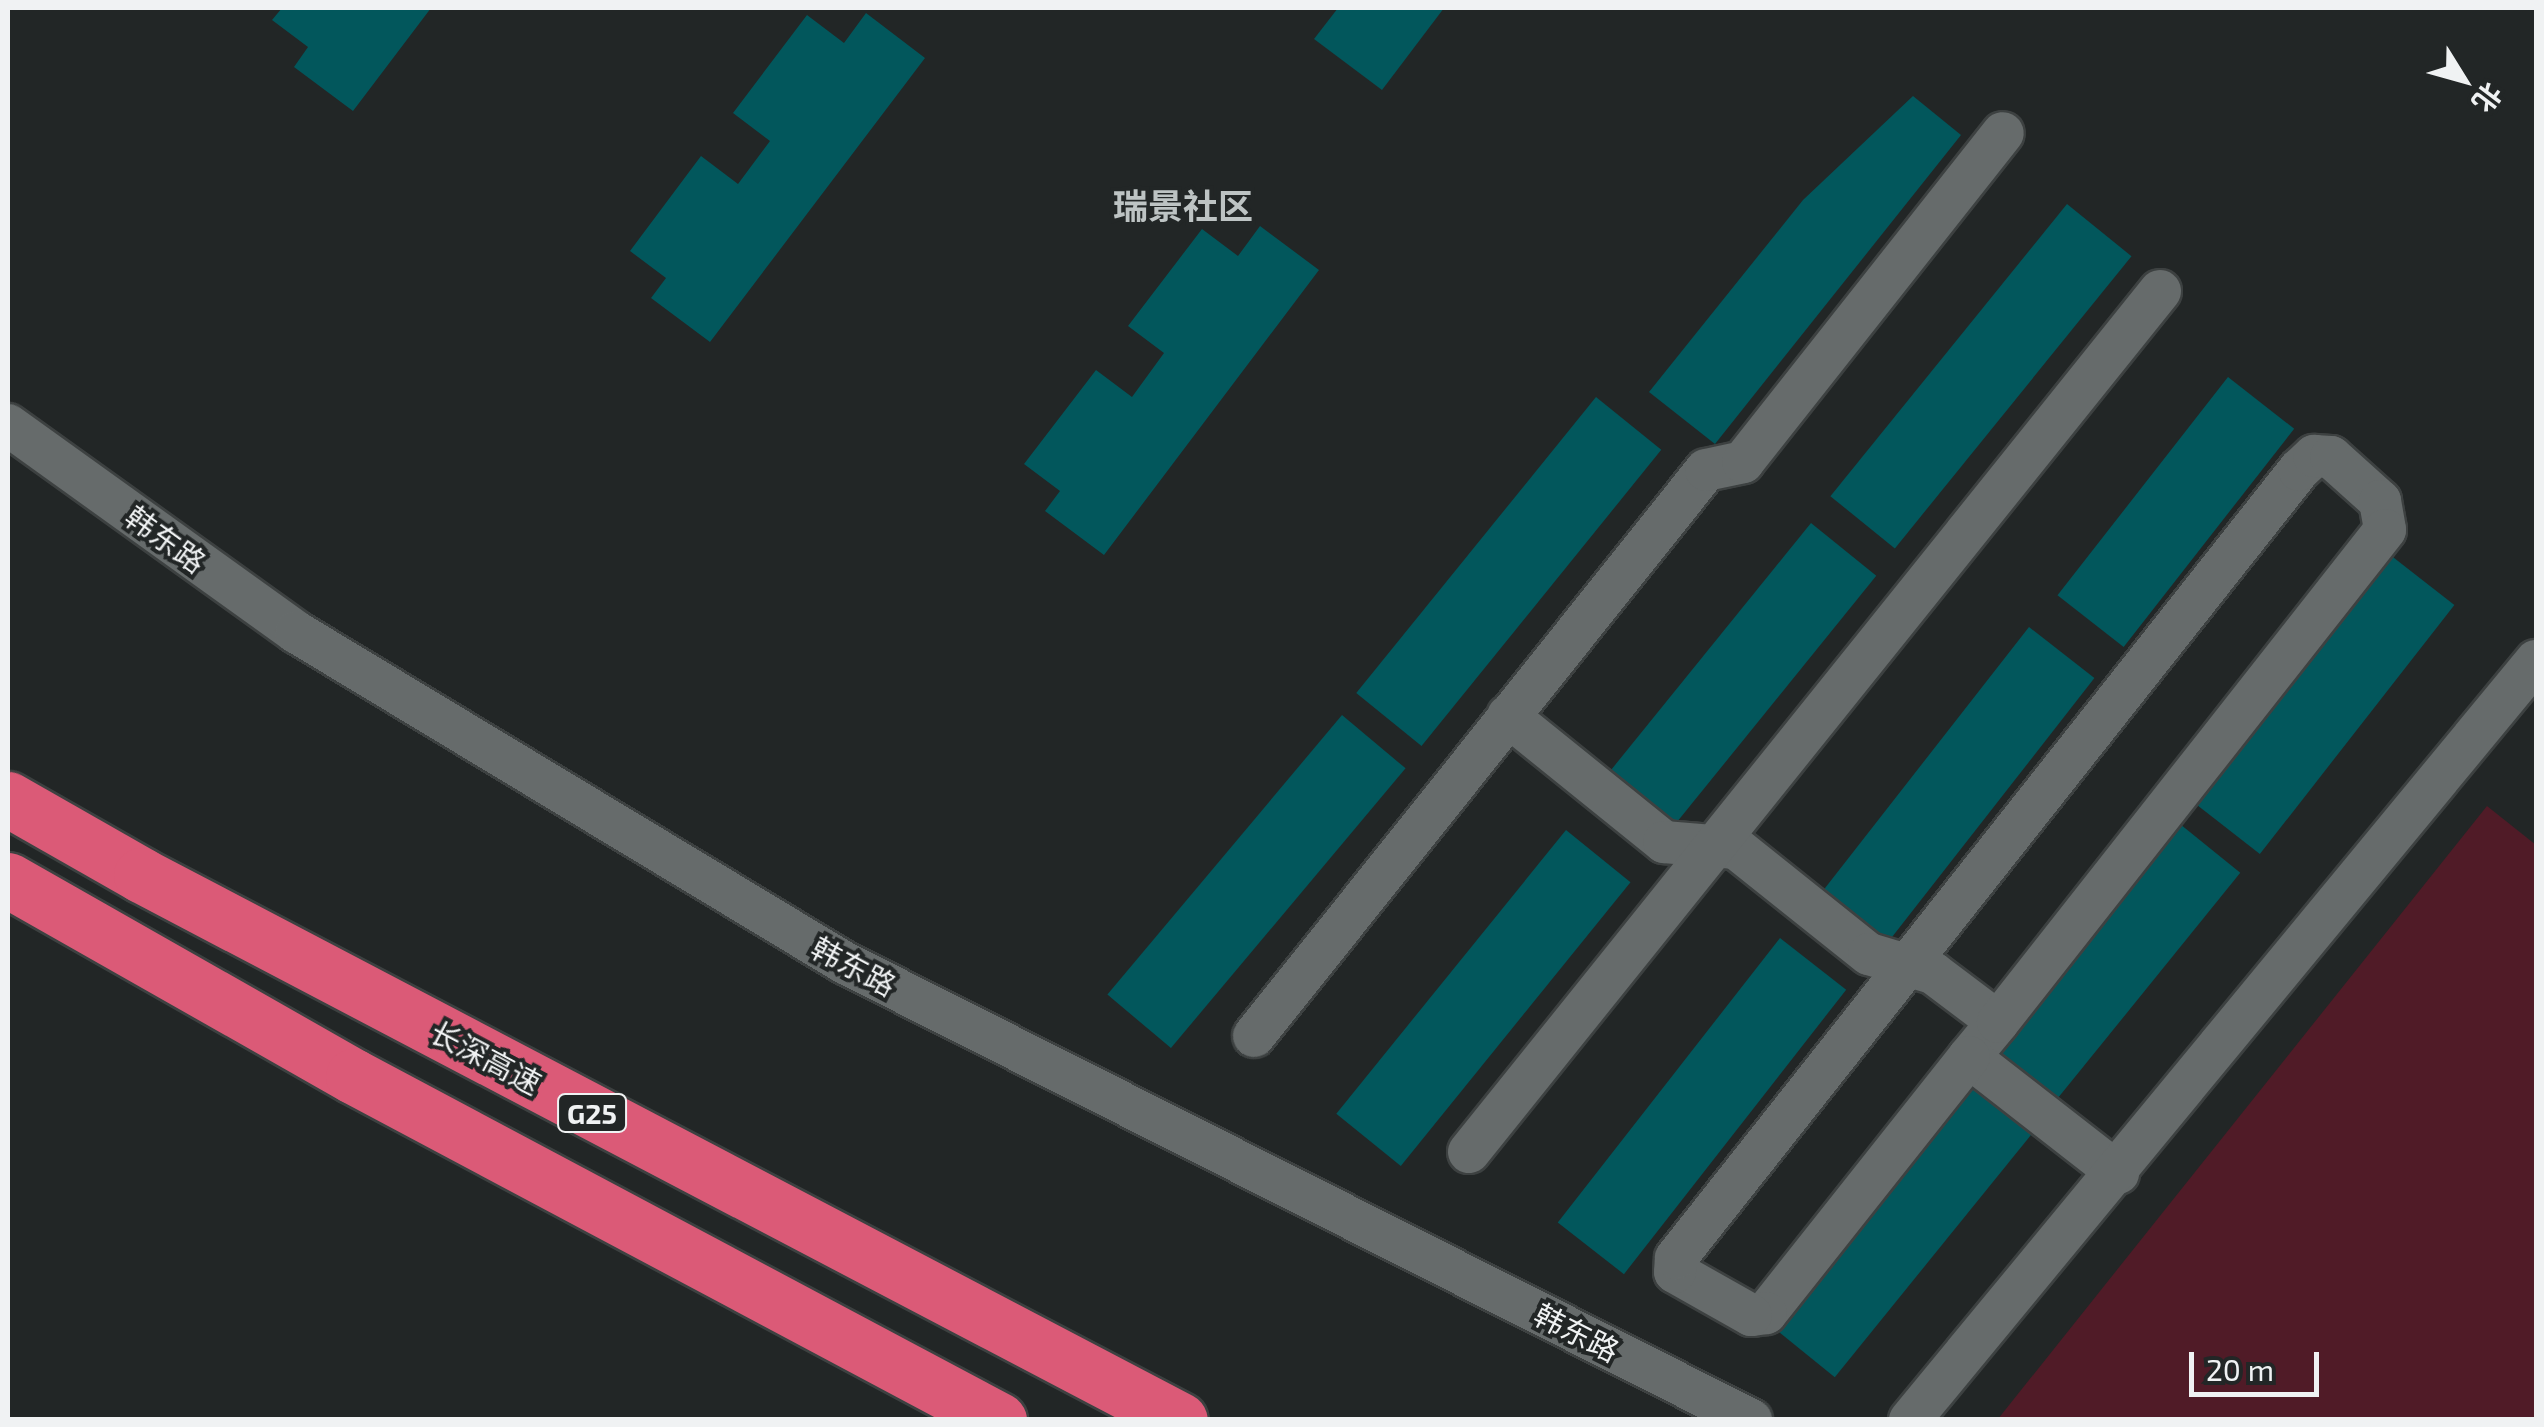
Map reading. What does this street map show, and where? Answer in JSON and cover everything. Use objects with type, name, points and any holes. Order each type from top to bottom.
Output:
[{"type":"highway","name":"长深高速","points":[[8,799],[176,894],[1180,1420]]},
{"type":"highway","name":"G25","points":[[8,880],[353,1076],[999,1420]]},
{"type":"street","points":[[1254,1036],[1706,470],[1743,462],[2003,134]]},
{"type":"street","points":[[1469,1152],[2160,291]]},
{"type":"street","name":"韩东路","points":[[8,426],[296,632],[845,963],[1752,1420]]},
{"type":"street","points":[[2314,456],[2331,457],[2380,501],[2385,530],[1998,1022],[1766,1313],[1750,1315],[1675,1272],[1676,1258],[2299,470],[2314,456]]},
{"type":"street","points":[[1910,1420],[2536,661]]},
{"type":"street","points":[[1508,716],[1664,842],[1736,848],[1870,954],[1933,972],[1998,1022]]},
{"type":"street","points":[[1969,1057],[2118,1172]]},
{"type":"shaded area","points":[[2487,806],[2536,845],[2536,1419],[1998,1419]]},
{"type":"building","points":[[282,8],[431,8],[353,111],[294,67],[308,47],[272,20]]},
{"type":"building","points":[[1338,8],[1444,8],[1382,90],[1314,39]]},
{"type":"building","points":[[866,13],[925,58],[710,342],[651,298],[666,278],[630,251],[701,156],[738,184],[770,141],[733,113],[807,15],[844,43]]},
{"type":"building","points":[[1913,96],[1961,135],[1715,444],[1649,392],[1803,200]]},
{"type":"building","points":[[2067,204],[2132,256],[1895,548],[1830,496]]},
{"type":"building","points":[[1260,226],[1319,270],[1104,555],[1045,511],[1060,491],[1024,464],[1096,370],[1132,397],[1164,353],[1128,326],[1202,229],[1238,256]]},
{"type":"building","points":[[2228,377],[2294,429],[2124,647],[2057,595]]},
{"type":"building","points":[[1596,397],[1661,450],[1422,746],[1356,693]]},
{"type":"building","points":[[1811,523],[1876,576],[1664,838],[1599,785]]},
{"type":"building","points":[[2389,554],[2454,605],[2260,854],[2194,803]]},
{"type":"building","points":[[2029,627],[2094,678],[1888,943],[1822,892]]},
{"type":"building","points":[[1342,715],[1406,768],[1171,1048],[1107,995]]},
{"type":"building","points":[[2175,820],[2240,873],[2050,1108],[1985,1055]]},
{"type":"building","points":[[1566,830],[1631,882],[1401,1166],[1336,1114]]},
{"type":"building","points":[[1780,938],[1846,990],[1624,1274],[1558,1222]]},
{"type":"building","points":[[1969,1078],[2034,1131],[1835,1377],[1770,1324]]},
{"type":"district","name":"瑞景社区","points":[[1183,205]]}]
